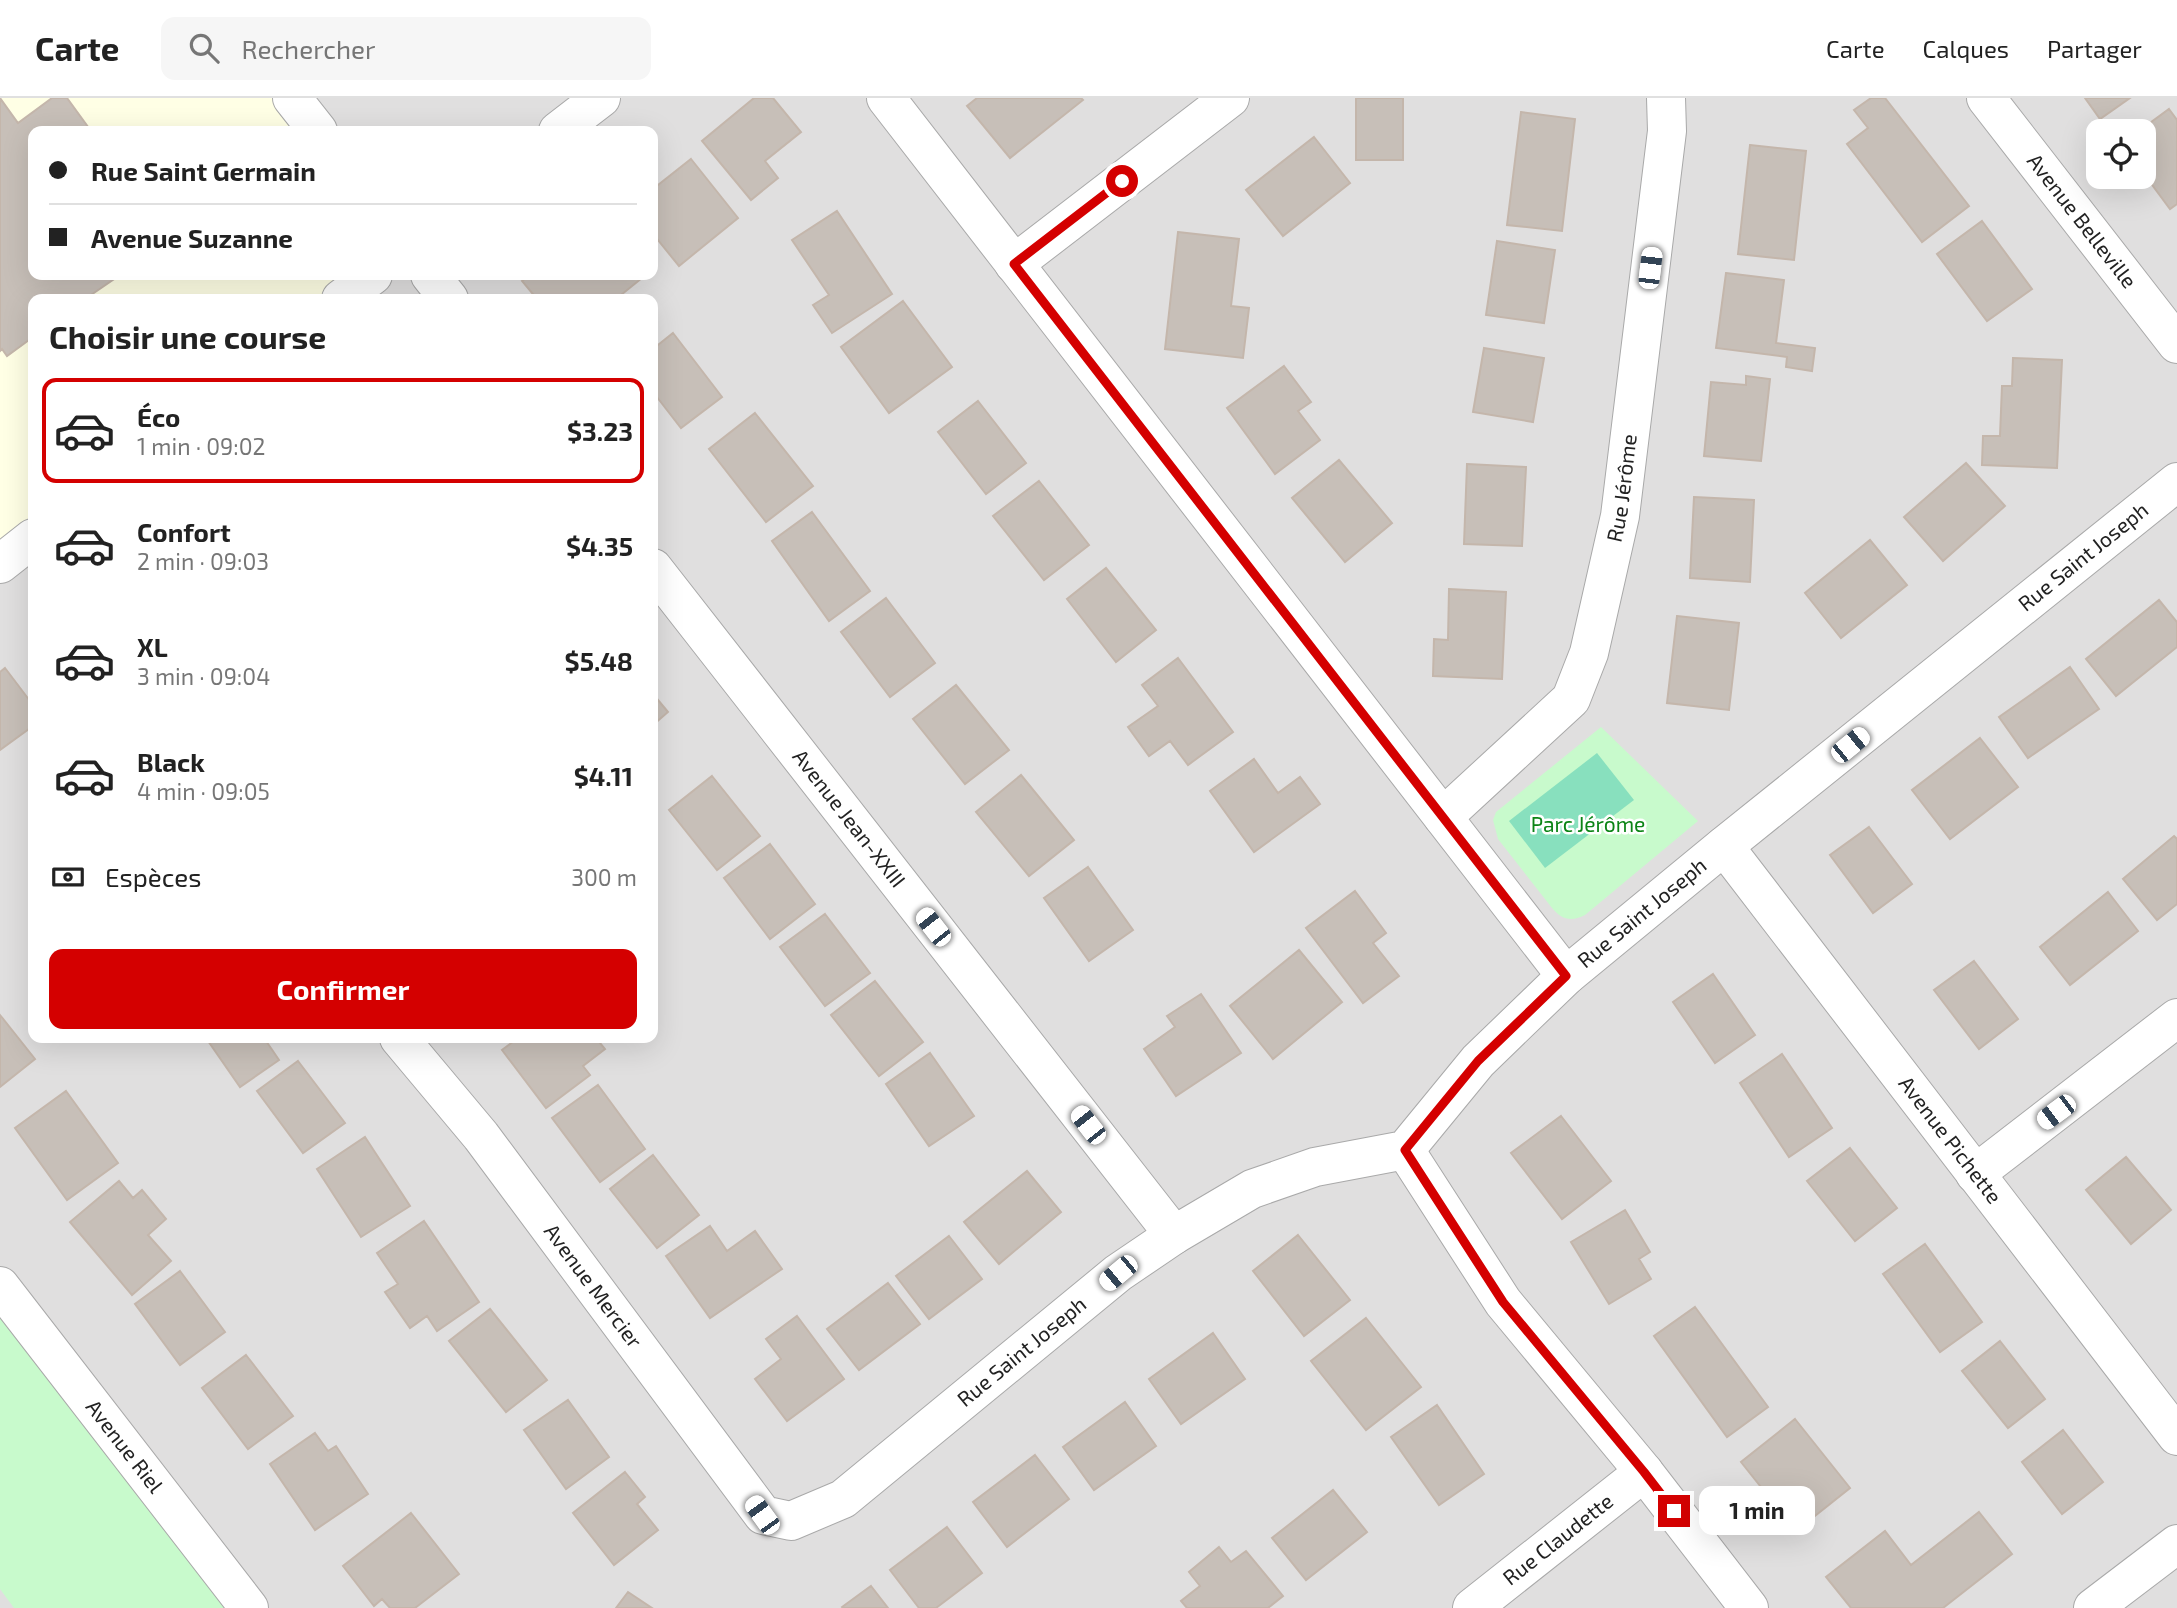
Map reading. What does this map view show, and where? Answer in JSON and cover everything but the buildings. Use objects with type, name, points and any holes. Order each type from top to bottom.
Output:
[{"type":"street","points":[[292,98],[314,126]]},
{"type":"street","points":[[565,126],[601,98]]},
{"type":"street","points":[[886,98],[1566,976]]},
{"type":"street","points":[[1014,264],[1230,98]]},
{"type":"street","name":"Rue Jérôme","points":[[1443,817],[1570,699],[1589,653],[1620,516],[1667,131],[1666,98]]},
{"type":"street","name":"Avenue Belleville","points":[[1986,98],[2177,344]]},
{"type":"street","points":[[348,294],[366,280]]},
{"type":"street","points":[[434,280],[445,294]]},
{"type":"street","name":"Rue Saint Joseph","points":[[791,1521],[843,1499],[1118,1273],[1174,1235],[1252,1189],[1315,1167],[1405,1150],[1478,1061],[1566,976],[2177,482]]},
{"type":"street","points":[[0,564],[28,542]]},
{"type":"street","name":"Avenue Jean-XXIII","points":[[658,579],[1174,1235]]},
{"type":"street","name":"Avenue Pichette","points":[[1724,846],[2177,1436]]},
{"type":"street","points":[[1975,1174],[2177,1018]]},
{"type":"street","name":"Avenue Mercier","points":[[403,1043],[481,1136],[762,1515],[791,1521]]},
{"type":"street","points":[[1405,1150],[1503,1302],[1644,1472],[1749,1608]]},
{"type":"street","name":"Avenue Riel","points":[[0,1286],[249,1608]]},
{"type":"street","name":"Rue Claudette","points":[[1472,1608],[1644,1472]]},
{"type":"street","points":[[2093,1608],[2177,1544]]},
{"type":"shaded area","points":[[0,98],[2177,98],[2177,1608],[0,1608]]},
{"type":"shaded area","points":[[0,98],[283,98],[305,126],[28,126],[28,280],[362,280],[343,294],[28,294],[28,530],[0,551]]},
{"type":"green space","name":"Parc Jérôme","points":[[1601,727],[1698,821],[1585,915],[1567,919],[1552,908],[1498,839],[1493,820],[1496,812]]},
{"type":"green space","points":[[1597,753],[1634,800],[1545,868],[1509,821]]},
{"type":"green space","points":[[0,1301],[237,1608],[14,1608],[0,1589]]},
{"type":"route","points":[[1122,181],[1014,264],[1566,976],[1478,1061],[1405,1150],[1503,1302],[1674,1511]]}]
